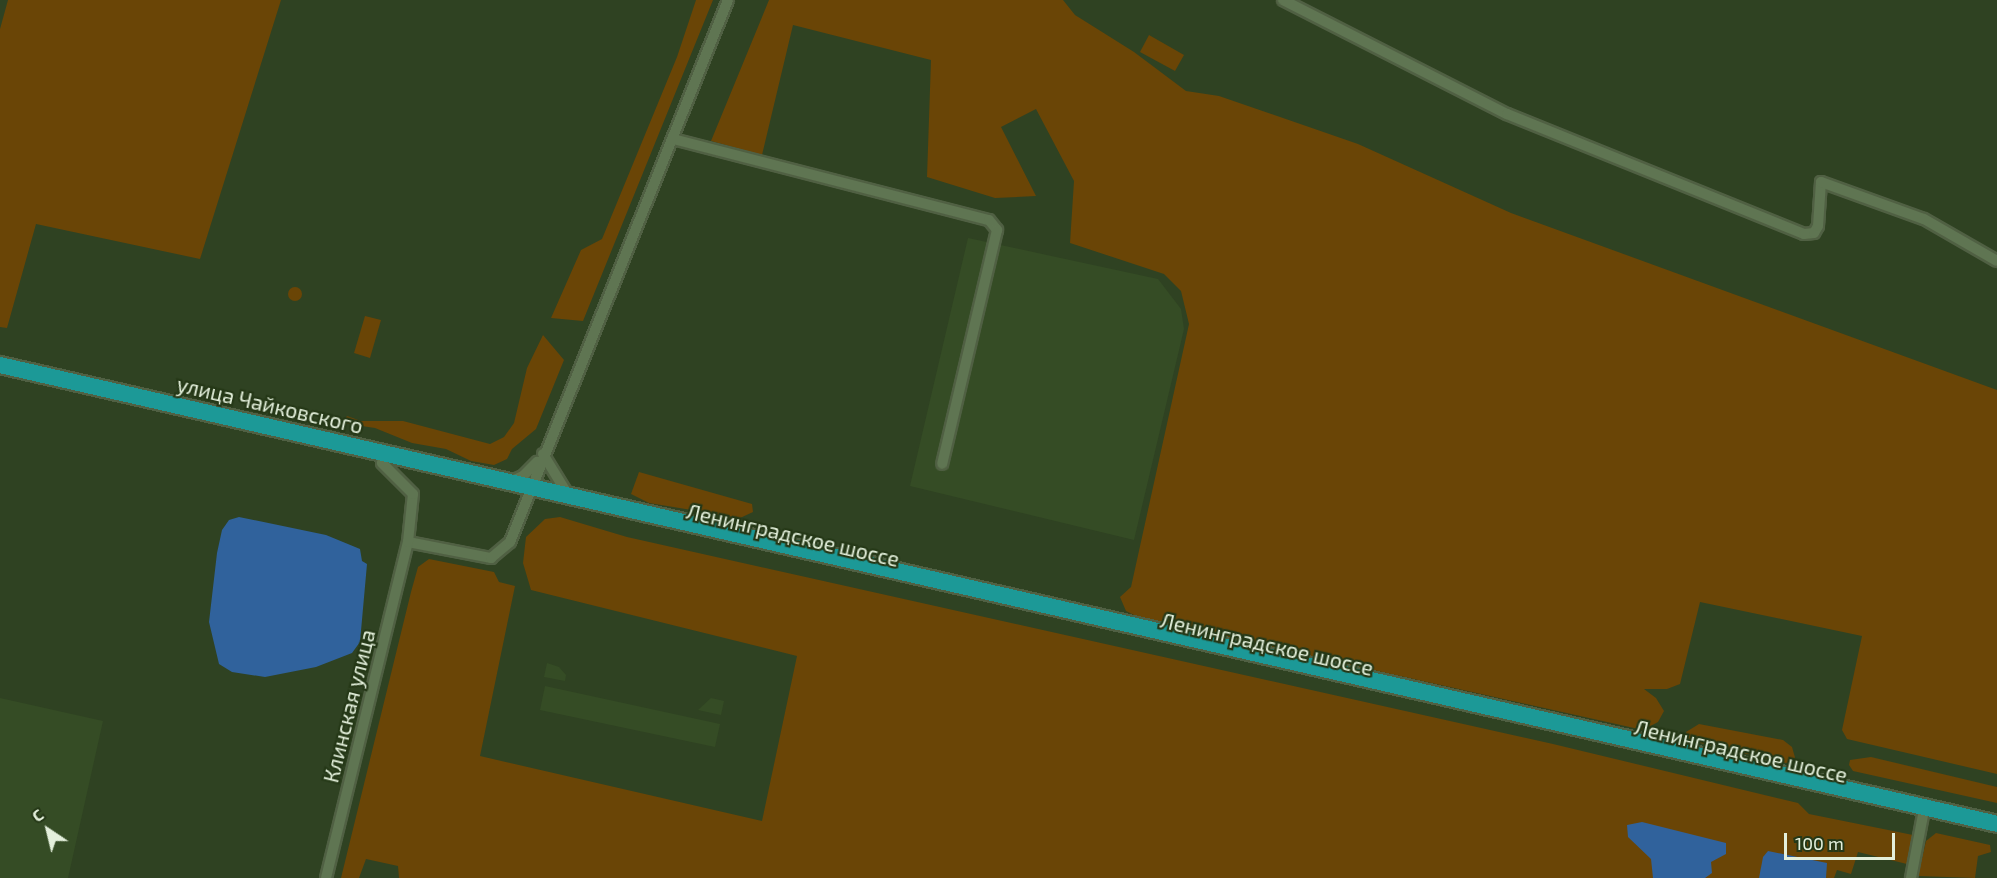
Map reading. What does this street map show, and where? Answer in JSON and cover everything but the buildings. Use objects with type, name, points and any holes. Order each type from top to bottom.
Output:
[{"type":"highway","name":"улица Чайковского","points":[[0,365],[506,483],[528,493]]},
{"type":"highway","name":"улица Чайковского","points":[[0,376],[382,463],[528,493]]},
{"type":"highway","name":"Ленинградское шоссе","points":[[528,493],[571,498],[1997,824]]},
{"type":"highway","name":"Ленинградское шоссе","points":[[528,493],[1997,833]]},
{"type":"street","points":[[408,542],[491,558],[510,542],[543,454],[728,0]]},
{"type":"street","points":[[1283,0],[1507,114],[1804,234],[1814,233],[1818,226],[1821,182],[1924,219],[1997,261]]},
{"type":"street","points":[[673,139],[989,220],[997,230],[942,464]]},
{"type":"street","points":[[506,483],[529,471],[543,454]]},
{"type":"street","points":[[543,454],[571,498]]},
{"type":"street","name":"Клинская улица","points":[[326,878],[408,542],[413,494],[382,463]]},
{"type":"street","points":[[1911,878],[1923,815]]},
{"type":"shaded area","points":[[8,0],[281,0],[200,259],[36,224],[7,328],[0,327],[0,29]]},
{"type":"shaded area","points":[[696,0],[713,0],[583,321],[551,318],[581,250],[602,239],[677,57]]},
{"type":"shaded area","points":[[769,0],[1063,0],[1075,15],[1134,52],[1186,91],[1219,96],[1358,144],[1511,213],[1997,390],[1997,774],[1847,739],[1842,730],[1862,636],[1700,602],[1680,684],[1667,689],[1644,689],[1656,698],[1664,711],[1658,722],[1643,730],[1140,618],[1126,611],[1120,597],[1131,587],[1189,324],[1181,291],[1164,274],[1070,243],[1074,181],[1036,109],[1001,127],[1036,196],[995,198],[927,177],[931,60],[793,25],[762,155],[711,141]]},
{"type":"shaded area","points":[[1149,35],[1184,55],[1175,71],[1140,52]]},
{"type":"shaded area","points":[[968,238],[1158,279],[1181,309],[1184,329],[1134,540],[910,486]]},
{"type":"shaded area","points":[[295,287],[300,289],[302,294],[300,299],[295,301],[290,299],[288,294],[290,289]]},
{"type":"shaded area","points":[[365,316],[381,320],[370,358],[354,353]]},
{"type":"shaded area","points":[[543,335],[564,360],[536,429],[512,449],[507,459],[494,465],[471,461],[446,449],[412,443],[375,428],[342,423],[347,416],[361,421],[403,421],[490,444],[504,437],[514,423],[527,368]]},
{"type":"shaded area","points":[[639,472],[752,504],[753,512],[740,518],[649,503],[631,494]]},
{"type":"shaded area","points":[[560,517],[627,537],[1553,744],[1798,803],[1809,814],[1913,835],[1916,840],[1911,865],[1858,852],[1851,874],[1837,870],[1834,878],[399,878],[398,866],[366,859],[359,878],[341,878],[411,592],[418,567],[429,559],[494,572],[499,582],[515,586],[480,756],[762,821],[797,656],[531,590],[523,563],[526,537],[545,519]]},
{"type":"shaded area","points":[[547,663],[559,667],[566,675],[565,681],[544,677]]},
{"type":"shaded area","points":[[545,686],[720,724],[715,747],[540,710]]},
{"type":"shaded area","points":[[0,698],[103,721],[68,878],[0,878]]},
{"type":"shaded area","points":[[711,698],[724,701],[721,715],[698,710]]},
{"type":"shaded area","points":[[1699,724],[1783,740],[1792,747],[1796,761],[1786,763],[1687,740],[1686,732]]},
{"type":"shaded area","points":[[1871,757],[1997,787],[1997,803],[1853,771],[1849,765],[1850,760]]},
{"type":"shaded area","points":[[1936,833],[1990,845],[1991,852],[1978,856],[1975,878],[1918,876],[1926,841]]},
{"type":"water","points":[[239,517],[326,535],[360,549],[362,561],[367,564],[360,642],[352,653],[316,667],[265,677],[232,672],[219,664],[209,622],[217,553],[222,530],[229,520]]},
{"type":"water","points":[[1642,822],[1726,843],[1726,854],[1711,862],[1712,873],[1705,878],[1653,878],[1651,859],[1628,837],[1627,825]]},
{"type":"water","points":[[1768,851],[1827,863],[1826,878],[1759,878],[1763,857]]}]
